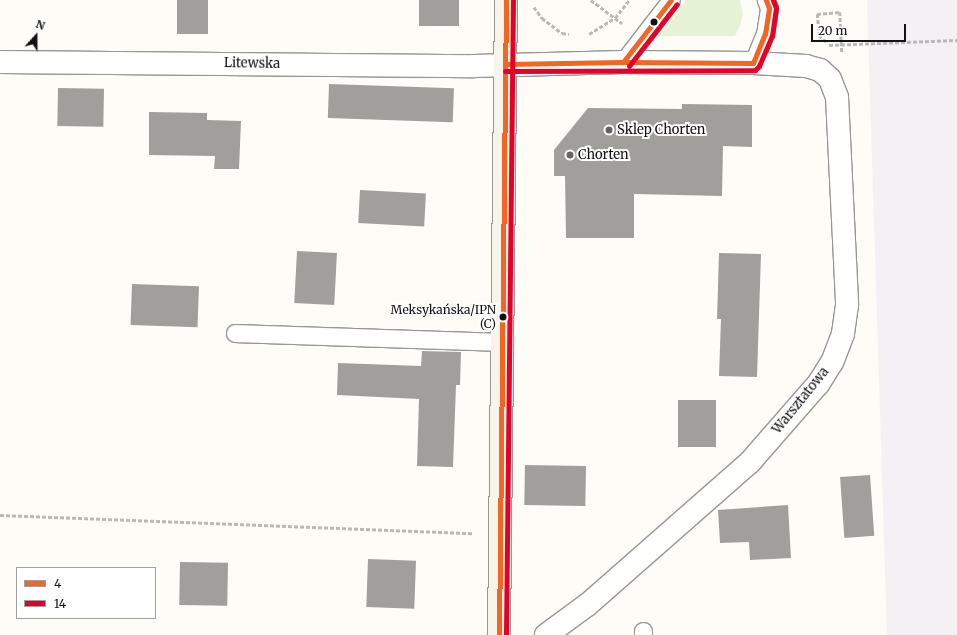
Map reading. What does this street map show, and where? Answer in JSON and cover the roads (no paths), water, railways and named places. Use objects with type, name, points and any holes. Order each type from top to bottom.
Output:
[{"type":"street","points":[[499,635],[506,0]]},
{"type":"street","name":"Litewska","points":[[0,62],[474,66],[623,62]]},
{"type":"street","name":"Warsztatowa","points":[[546,635],[587,605],[750,462],[818,384],[832,362],[843,334],[847,305],[837,97],[834,85],[820,70],[806,66],[753,63],[623,62]]},
{"type":"lane","points":[[623,62],[671,0]]},
{"type":"lane","points":[[753,63],[765,34],[769,8],[766,0]]},
{"type":"lane","points":[[235,333],[502,342]]},
{"type":"place","name":"Sklep Chorten","points":[[609,130]]},
{"type":"place","name":"Chorten","points":[[570,155]]},
{"type":"place","name":"Meksykańska/IPN (C)","points":[[503,317]]}]
